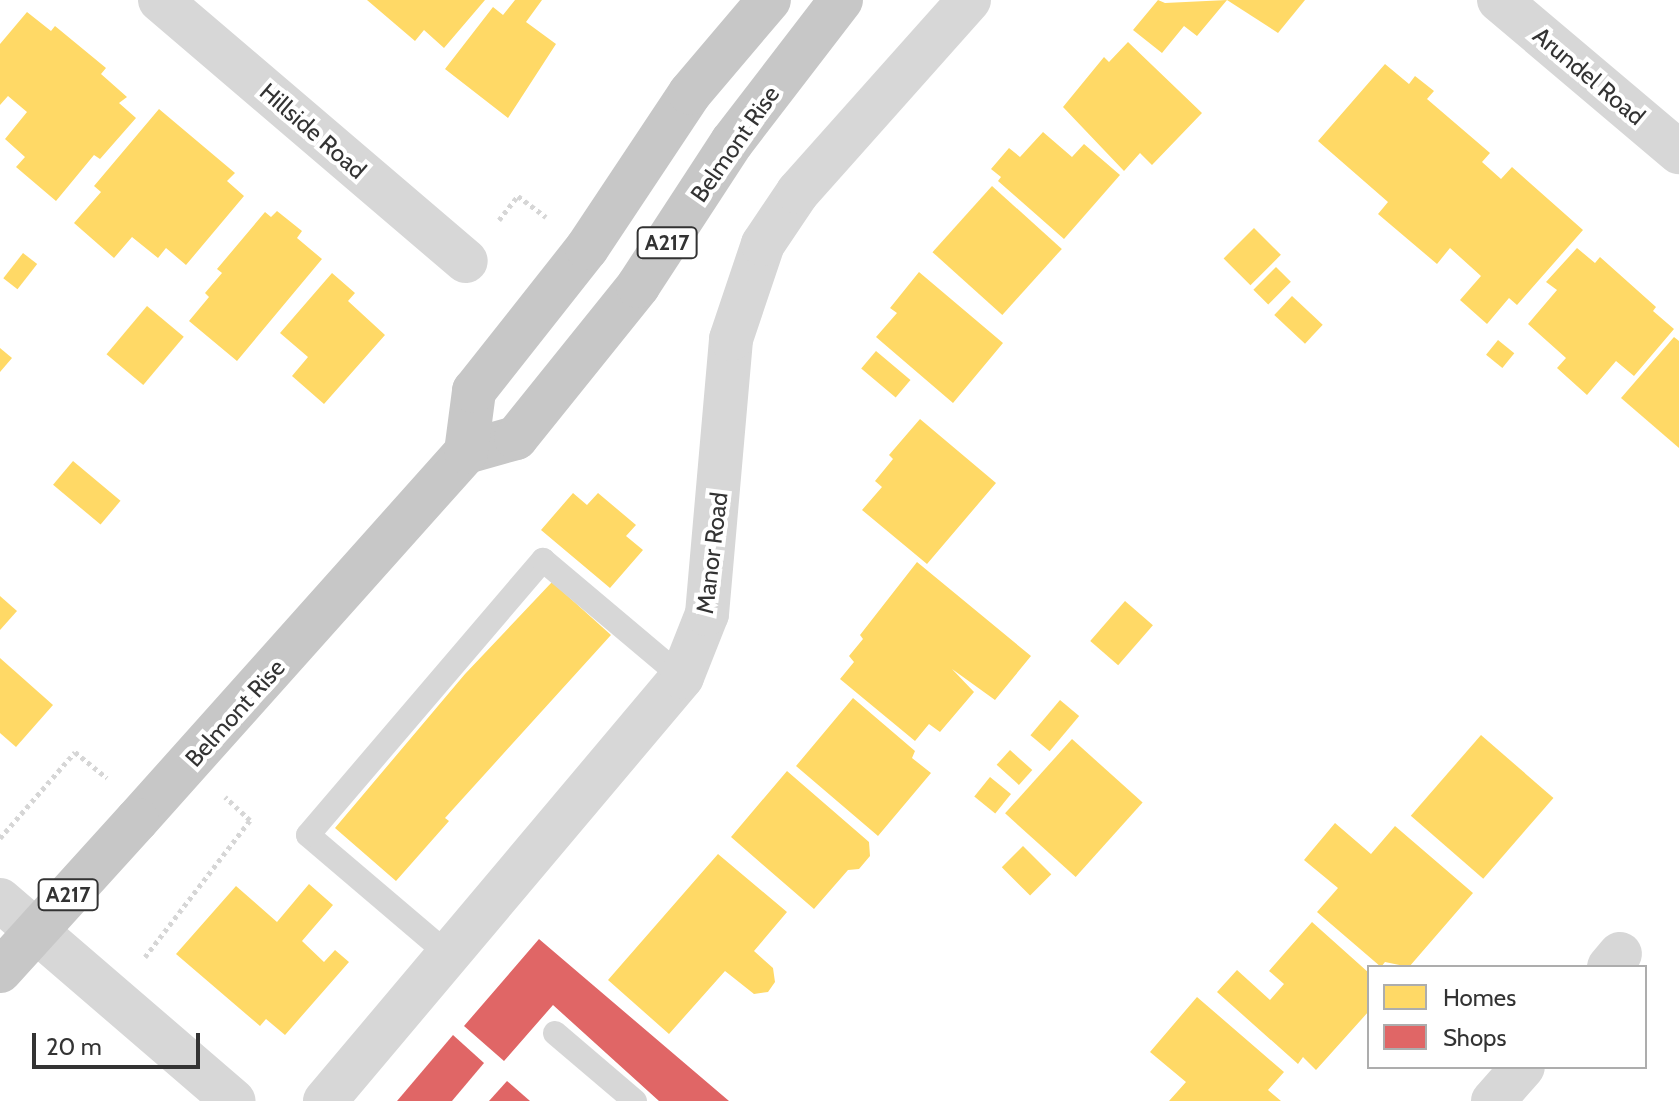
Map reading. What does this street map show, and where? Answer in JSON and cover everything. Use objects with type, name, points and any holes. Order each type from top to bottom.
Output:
[{"type":"highway","name":"A217","points":[[466,452],[474,391],[587,248],[690,93],[769,0]]},
{"type":"highway","name":"Belmont Rise","points":[[0,971],[466,452],[516,438],[638,286],[732,142],[841,0]]},
{"type":"street","name":"Hillside Road","points":[[160,0],[466,261]]},
{"type":"street","name":"Manor Road","points":[[325,1101],[682,677],[707,614],[731,339],[763,244],[798,192],[969,0]]},
{"type":"street","name":"Arundel Road","points":[[1499,0],[1679,152]]},
{"type":"street","points":[[0,900],[234,1101]]},
{"type":"street","points":[[1493,1101],[1521,1069]]},
{"type":"lane","points":[[449,955],[308,835],[543,560],[682,677]]},
{"type":"lane","points":[[555,1033],[635,1101]]},
{"type":"path","points":[[466,261],[518,196],[558,226]]},
{"type":"path","points":[[0,838],[75,752]]},
{"type":"path","points":[[135,970],[250,820]]},
{"type":"building: Homes","points":[[367,0],[485,0],[444,48],[424,30],[415,41]]},
{"type":"building: Homes","points":[[515,0],[542,0],[526,22],[556,44],[508,118],[445,69],[493,7],[503,15]]},
{"type":"building: Homes","points":[[1158,0],[1165,3],[1227,0],[1197,36],[1184,26],[1162,53],[1133,30]]},
{"type":"building: Homes","points":[[1227,0],[1305,0],[1278,33]]},
{"type":"building: Homes","points":[[27,12],[51,31],[55,26],[106,68],[101,74],[127,97],[119,103],[136,118],[100,159],[94,155],[56,201],[16,167],[25,157],[5,139],[27,112],[8,96],[0,105],[0,44]]},
{"type":"building: Homes","points":[[1128,42],[1202,113],[1152,165],[1140,153],[1124,171],[1063,107],[1104,57],[1109,62]]},
{"type":"building: Homes","points":[[1385,64],[1409,84],[1415,76],[1434,91],[1427,99],[1490,153],[1482,162],[1501,179],[1512,167],[1583,230],[1517,305],[1509,298],[1487,324],[1460,300],[1481,276],[1450,248],[1437,264],[1378,214],[1388,202],[1318,141]]},
{"type":"building: Homes","points":[[159,109],[235,173],[227,181],[244,196],[186,265],[166,248],[158,258],[132,237],[114,258],[74,223],[101,192],[94,186]]},
{"type":"building: Homes","points":[[1043,132],[1072,157],[1084,144],[1120,175],[1064,239],[998,181],[1001,177],[991,169],[1009,148],[1020,157]]},
{"type":"building: Homes","points":[[992,186],[1062,249],[1002,315],[932,252]]},
{"type":"building: Homes","points":[[277,211],[302,231],[297,238],[322,259],[237,361],[189,321],[209,297],[205,293],[222,273],[217,269],[265,212],[271,217]]},
{"type":"building: Homes","points":[[1254,228],[1281,255],[1250,285],[1224,258]]},
{"type":"building: Homes","points":[[1577,248],[1595,263],[1600,257],[1656,307],[1653,311],[1674,329],[1634,376],[1616,361],[1587,395],[1557,368],[1566,358],[1528,324],[1557,290],[1546,282]]},
{"type":"building: Homes","points":[[23,253],[37,264],[17,289],[3,278]]},
{"type":"building: Homes","points":[[1276,267],[1291,282],[1268,304],[1253,290]]},
{"type":"building: Homes","points":[[919,272],[1003,343],[953,403],[876,337],[897,313],[890,308]]},
{"type":"building: Homes","points":[[332,273],[355,293],[348,301],[385,335],[324,404],[292,376],[308,357],[280,333]]},
{"type":"building: Homes","points":[[1292,296],[1323,325],[1305,344],[1274,315]]},
{"type":"building: Homes","points":[[147,306],[184,337],[143,385],[107,354]]},
{"type":"building: Homes","points":[[1674,337],[1679,341],[1679,448],[1621,398]]},
{"type":"building: Homes","points":[[1498,340],[1514,353],[1502,368],[1486,355]]},
{"type":"building: Homes","points":[[0,348],[12,358],[0,372]]},
{"type":"building: Homes","points":[[876,351],[910,380],[896,398],[861,369]]},
{"type":"building: Homes","points":[[920,419],[996,483],[927,564],[862,510],[882,487],[875,481],[893,459],[889,455]]},
{"type":"building: Homes","points":[[73,461],[120,501],[101,525],[53,485]]},
{"type":"building: Homes","points":[[573,493],[587,505],[598,493],[636,525],[626,536],[643,550],[610,588],[541,530]]},
{"type":"building: Homes","points":[[917,562],[1031,656],[995,700],[952,669],[974,692],[940,732],[929,724],[915,741],[840,679],[854,662],[849,656],[863,639],[860,635]]},
{"type":"building: Homes","points":[[552,582],[611,635],[445,818],[449,821],[396,881],[335,828],[465,674]]},
{"type":"building: Homes","points":[[0,596],[17,611],[0,630]]},
{"type":"building: Homes","points":[[1125,601],[1153,625],[1118,665],[1090,641]]},
{"type":"building: Homes","points":[[0,658],[53,705],[16,747],[0,733]]},
{"type":"building: Homes","points":[[853,698],[915,751],[912,758],[931,773],[878,836],[796,766]]},
{"type":"building: Homes","points":[[1060,700],[1079,716],[1050,751],[1030,735]]},
{"type":"building: Homes","points":[[1481,735],[1553,798],[1483,879],[1411,816]]},
{"type":"building: Homes","points":[[1072,739],[1143,803],[1076,877],[1005,813]]},
{"type":"building: Homes","points":[[1010,750],[1032,770],[1019,785],[997,765]]},
{"type":"building: Homes","points":[[787,771],[869,842],[870,856],[859,869],[848,870],[814,909],[731,837]]},
{"type":"building: Homes","points":[[990,777],[1011,794],[995,813],[974,796]]},
{"type":"building: Homes","points":[[1335,823],[1371,854],[1395,826],[1473,893],[1411,965],[1385,962],[1379,965],[1317,912],[1338,888],[1304,860]]},
{"type":"building: Homes","points":[[1023,846],[1051,874],[1030,895],[1002,867]]},
{"type":"building: Homes","points":[[718,854],[787,912],[754,951],[773,968],[775,982],[768,992],[754,994],[725,971],[669,1034],[608,980]]},
{"type":"building: Homes","points":[[309,884],[333,905],[302,941],[324,962],[335,950],[349,962],[285,1035],[266,1019],[260,1026],[176,954],[236,886],[277,922]]},
{"type":"building: Homes","points":[[1312,922],[1367,971],[1367,1013],[1316,1070],[1303,1057],[1298,1064],[1217,992],[1237,970],[1270,1000],[1284,984],[1269,971]]},
{"type":"building: Homes","points":[[1197,997],[1284,1072],[1268,1090],[1281,1101],[1169,1101],[1186,1082],[1150,1052]]},
{"type":"building: Shops","points":[[539,939],[729,1101],[659,1101],[553,1005],[504,1061],[464,1026]]},
{"type":"building: Shops","points":[[453,1035],[484,1063],[452,1101],[397,1101]]},
{"type":"building: Shops","points":[[507,1081],[530,1101],[489,1101]]}]
